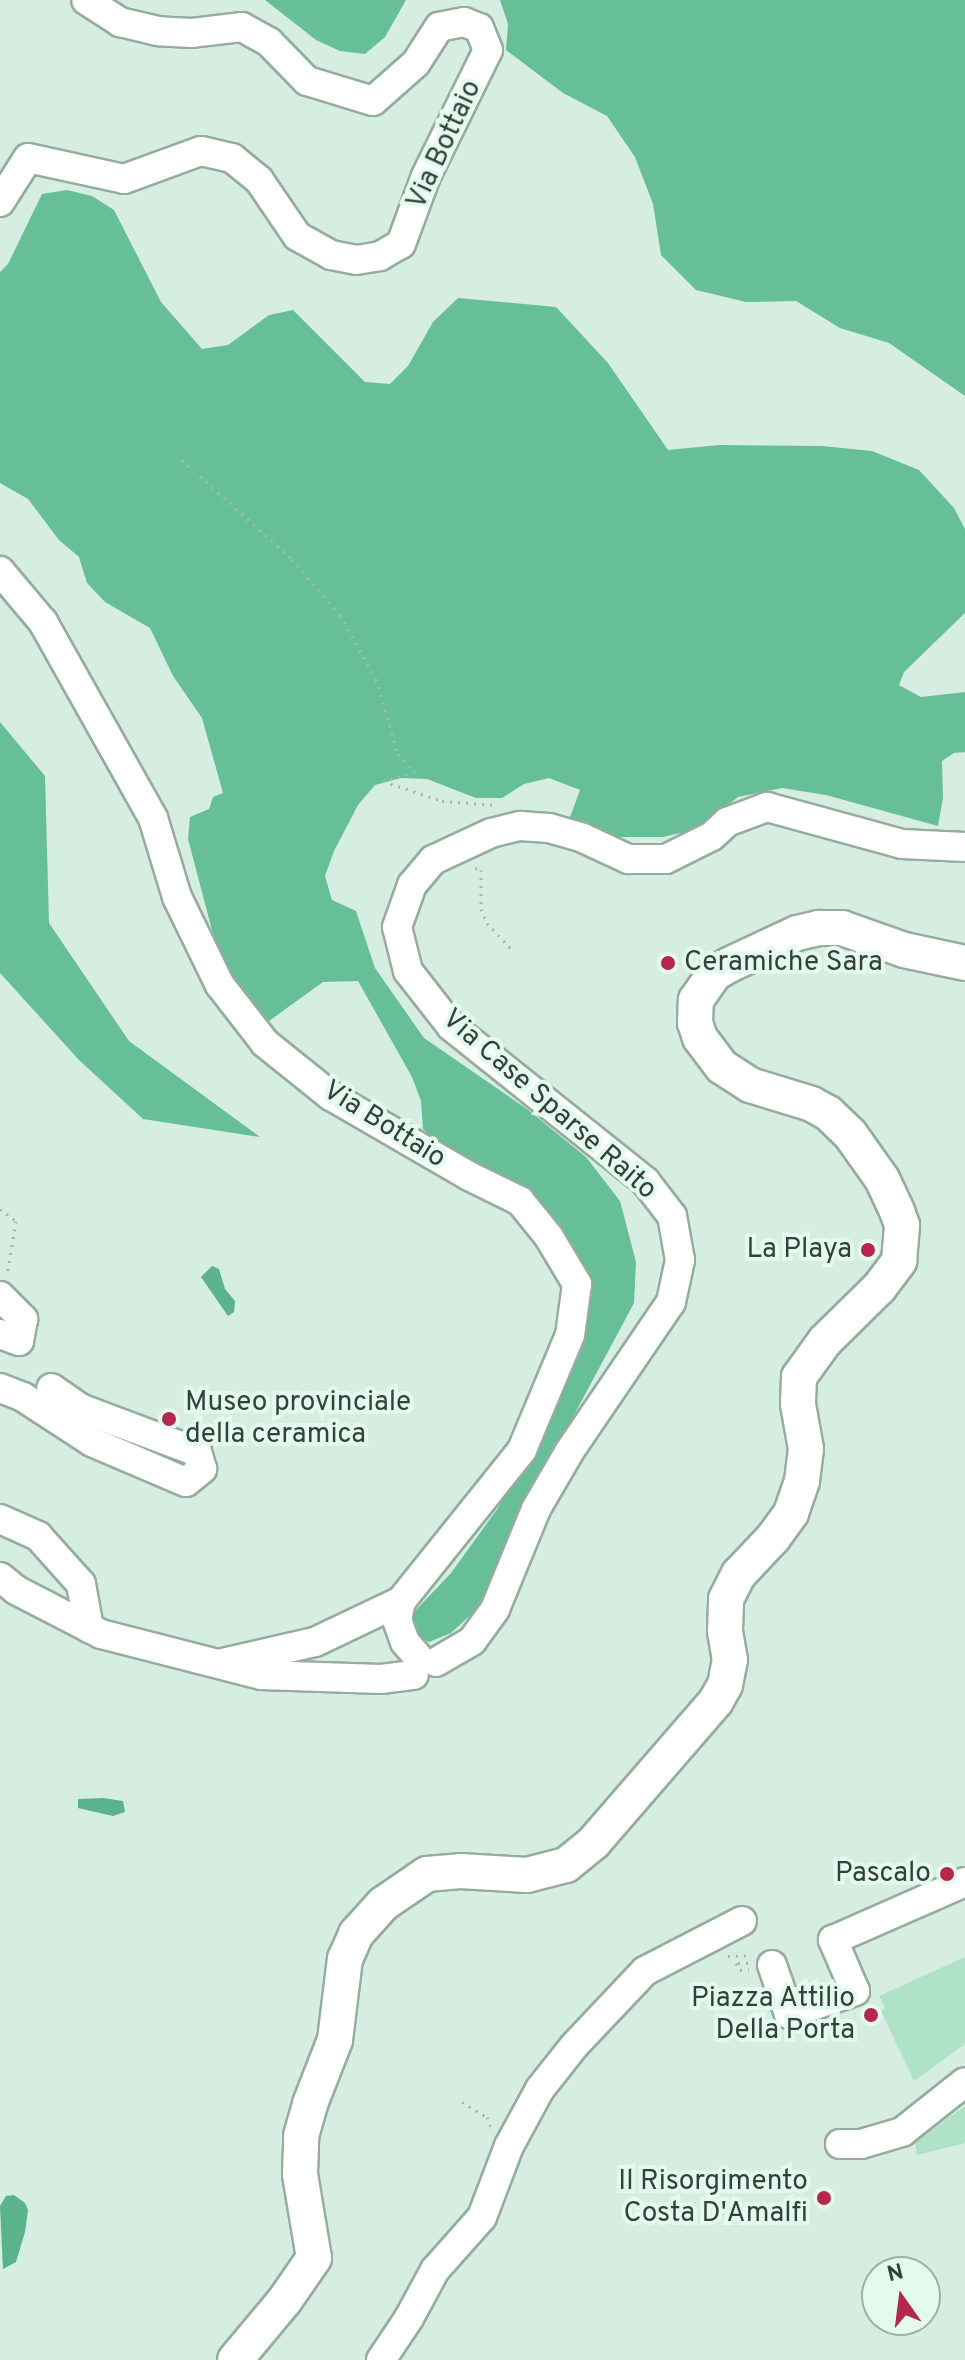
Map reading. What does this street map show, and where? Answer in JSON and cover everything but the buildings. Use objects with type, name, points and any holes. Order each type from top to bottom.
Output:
[{"type":"main road","points":[[235,2360],[293,2290],[314,2258],[300,2174],[301,2136],[335,2040],[345,1959],[356,1934],[383,1904],[427,1874],[460,1871],[527,1875],[566,1865],[594,1842],[716,1701],[725,1685],[730,1660],[725,1631],[729,1592],[739,1574],[773,1538],[791,1513],[802,1481],[806,1449],[798,1404],[799,1377],[825,1341],[879,1288],[899,1261],[902,1225],[897,1211],[882,1179],[850,1134],[828,1113],[812,1104],[750,1085],[722,1067],[700,1038],[695,1023],[696,1000],[714,974],[729,965],[797,933],[819,928],[842,928],[904,950],[965,963]]},
{"type":"street","name":"Via Bottaio","points":[[0,202],[28,158],[124,179],[201,151],[232,158],[259,180],[297,236],[331,255],[356,260],[380,256],[401,244],[426,176],[488,50],[479,28],[464,22],[439,27],[416,63],[373,101],[307,81],[269,42],[242,27],[192,33],[158,31],[120,22],[86,0]]},
{"type":"street","name":"Via Bottaio","points":[[0,571],[43,622],[153,818],[183,910],[220,985],[265,1043],[331,1096],[469,1176],[520,1201],[549,1237],[577,1284],[570,1335],[522,1450],[401,1601]]},
{"type":"street","name":"Via Case Sparse Raito","points":[[0,1577],[16,1590],[89,1628],[159,1650],[223,1663],[261,1675],[381,1679],[423,1665],[472,1641],[495,1609],[536,1509],[671,1302],[680,1260],[672,1216],[645,1181],[451,1026],[408,971],[397,927],[412,885],[433,860],[484,836],[520,826],[549,828],[583,838],[628,859],[666,859],[712,836],[727,822],[767,807],[902,844],[965,847]]},
{"type":"street","points":[[0,1296],[23,1319],[19,1341],[0,1334]]},
{"type":"street","points":[[0,1388],[23,1397],[92,1442],[186,1482],[202,1469],[197,1452],[80,1408],[51,1388]]},
{"type":"street","points":[[0,1519],[38,1536],[81,1584],[89,1628]]},
{"type":"street","points":[[223,1663],[315,1642],[401,1601]]},
{"type":"street","points":[[401,1601],[397,1620],[405,1642],[423,1665]]},
{"type":"street","points":[[772,1965],[789,2014],[855,1991],[833,1940],[965,1882]]},
{"type":"street","points":[[381,2360],[409,2318],[435,2270],[482,2217],[509,2146],[540,2089],[574,2046],[645,1971],[742,1921]]},
{"type":"street","points":[[840,2144],[861,2144],[902,2132],[965,2082]]},
{"type":"path","points":[[182,460],[292,559],[340,615],[376,679],[398,754],[415,772],[383,781],[442,801],[506,806],[479,822],[484,836]]},
{"type":"path","points":[[468,866],[481,870],[481,909],[487,923],[514,952]]},
{"type":"path","points":[[715,1959],[752,1954],[752,1962],[736,1963],[740,1970],[772,1965]]},
{"type":"shaded area","points":[[265,0],[406,0],[385,37],[365,54],[340,51],[316,40]]},
{"type":"shaded area","points":[[500,0],[965,0],[965,396],[889,343],[840,328],[796,301],[746,302],[696,290],[661,255],[653,204],[635,157],[607,116],[563,93],[506,50],[508,24]]},
{"type":"shaded area","points":[[67,190],[92,196],[114,210],[161,302],[202,349],[228,345],[269,315],[293,310],[365,382],[390,384],[408,366],[433,322],[458,298],[556,307],[608,363],[668,450],[719,445],[822,446],[872,451],[919,470],[954,508],[965,529],[965,613],[904,672],[899,685],[921,697],[965,692],[965,752],[954,753],[942,761],[943,798],[938,826],[826,795],[782,788],[738,797],[698,829],[663,837],[615,837],[569,820],[580,790],[549,778],[524,784],[502,798],[476,798],[427,779],[401,778],[375,785],[358,805],[334,851],[325,876],[332,900],[356,911],[375,968],[424,1038],[527,1109],[586,1157],[620,1201],[636,1262],[634,1303],[528,1501],[477,1609],[451,1633],[429,1642],[419,1637],[412,1626],[413,1613],[451,1573],[498,1508],[532,1441],[578,1267],[423,1129],[421,1101],[412,1077],[358,981],[323,982],[269,1021],[234,979],[213,934],[188,839],[190,817],[209,809],[213,797],[223,793],[202,718],[173,676],[150,628],[105,602],[87,583],[79,557],[59,540],[28,499],[0,483],[0,272],[8,264],[42,194]]},
{"type":"shaded area","points":[[0,722],[45,776],[49,923],[129,1041],[260,1137],[143,1119],[79,1060],[0,973]]},
{"type":"shaded area","points":[[212,1266],[219,1269],[225,1289],[235,1301],[234,1312],[228,1316],[201,1277]]},
{"type":"shaded area","points":[[78,1799],[123,1801],[125,1812],[113,1816],[78,1808]]},
{"type":"shaded area","points":[[965,1957],[965,2044],[914,2081],[881,2011],[885,2008],[879,1996]]},
{"type":"shaded area","points":[[965,2106],[965,2143],[917,2155],[915,2142]]},
{"type":"shaded area","points":[[14,2195],[25,2203],[28,2210],[25,2232],[16,2262],[3,2269],[0,2206],[6,2196]]},
{"type":"place","name":"Ceramiche Sara","points":[[668,963]]},
{"type":"place","name":"La Playa","points":[[868,1250]]},
{"type":"place","name":"Museo provinciale della ceramica","points":[[169,1419]]},
{"type":"place","name":"Pascalo","points":[[947,1874]]},
{"type":"place","name":"Piazza Attilio Della Porta","points":[[871,2015]]},
{"type":"place","name":"Il Risorgimento Costa D'Amalfi","points":[[824,2198]]}]
